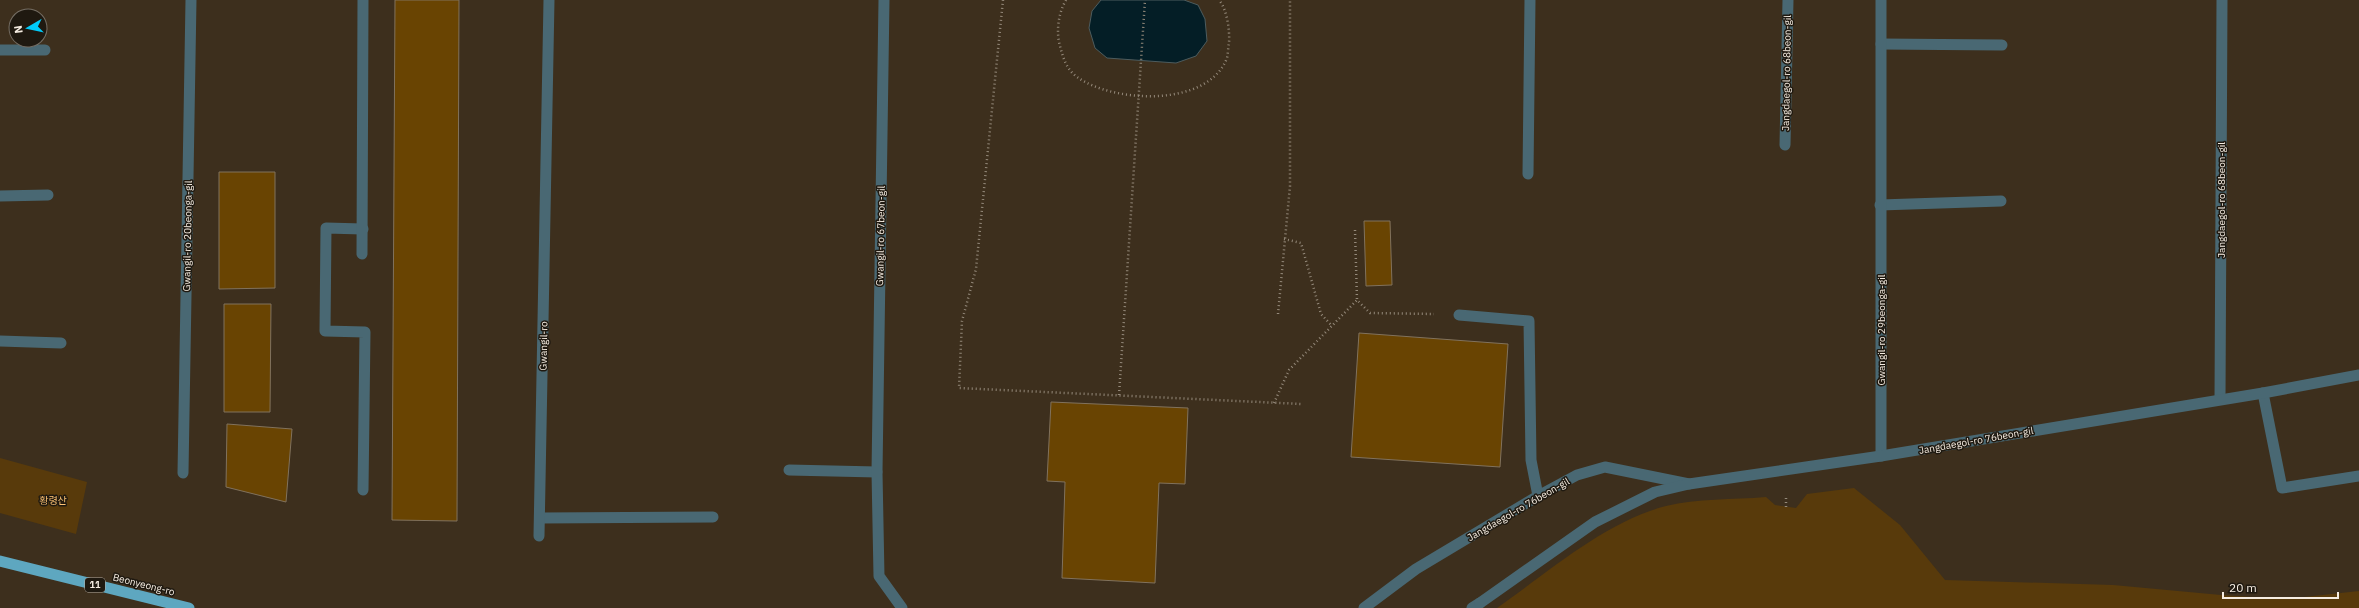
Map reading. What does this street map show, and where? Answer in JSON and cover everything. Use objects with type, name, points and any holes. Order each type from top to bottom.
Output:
[{"type":"highway","name":"Beonyeong-ro","points":[[0,561],[189,608]]},
{"type":"street","name":"Gwangil-ro 20beonga-gil","points":[[183,473],[191,0]]},
{"type":"street","points":[[362,254],[363,0]]},
{"type":"street","name":"Gwangil-ro","points":[[539,536],[549,0]]},
{"type":"street","name":"Gwangil-ro 67beon-gil","points":[[884,0],[876,472],[879,576],[902,608]]},
{"type":"street","points":[[1528,174],[1530,0]]},
{"type":"street","name":"Jangdaegol-ro 68beon-gil","points":[[1785,145],[1788,0]]},
{"type":"street","name":"Gwangil-ro 29beonga-gil","points":[[1881,0],[1881,456]]},
{"type":"street","name":"Jangdaegol-ro 68beon-gil","points":[[2220,399],[2222,0]]},
{"type":"street","points":[[1881,44],[2002,45]]},
{"type":"street","points":[[0,50],[44,50]]},
{"type":"street","points":[[0,196],[48,195]]},
{"type":"street","points":[[1880,205],[2001,201]]},
{"type":"street","points":[[363,229],[326,228],[325,331],[365,332],[363,490]]},
{"type":"street","points":[[1458,315],[1529,321],[1531,460],[1538,496]]},
{"type":"street","points":[[0,341],[61,343]]},
{"type":"street","name":"Jangdaegol-ro 76beon-gil","points":[[1476,605],[1595,522],[1654,492],[1689,484],[1881,456],[2263,393],[2359,375]]},
{"type":"street","points":[[2263,393],[2282,488],[2359,476]]},
{"type":"street","name":"Jangdaegol-ro 76beon-gil","points":[[1364,608],[1416,569],[1538,496],[1577,475],[1605,467],[1689,484]]},
{"type":"street","points":[[789,470],[876,472]]},
{"type":"street","points":[[540,518],[713,517]]},
{"type":"path","points":[[1003,0],[976,269],[962,322],[959,388],[1274,404],[1302,404]]},
{"type":"path","points":[[1066,0],[1062,6],[1056,34],[1064,61],[1077,77],[1096,87],[1118,94],[1138,96],[1180,94],[1198,87],[1214,76],[1227,58],[1230,35],[1223,4],[1219,0]]},
{"type":"path","points":[[1119,395],[1145,0]]},
{"type":"path","points":[[1278,314],[1290,186],[1290,0]]},
{"type":"path","points":[[1355,230],[1357,300],[1370,313],[1458,315]]},
{"type":"path","points":[[1284,239],[1301,243],[1322,314],[1332,326]]},
{"type":"path","points":[[1274,404],[1289,370],[1357,300]]},
{"type":"green space","name":"황령산","points":[[0,458],[87,482],[76,534],[0,513]]},
{"type":"green space","points":[[1854,488],[1900,525],[1945,580],[2113,585],[2221,595],[2285,599],[2359,591],[2359,608],[1497,608],[1557,564],[1599,536],[1621,523],[1644,513],[1678,503],[1766,497],[1775,505],[1796,508],[1807,494]]},
{"type":"water","points":[[1101,0],[1184,0],[1198,5],[1205,19],[1207,41],[1196,56],[1176,63],[1107,58],[1095,48],[1089,28],[1092,11]]},
{"type":"building","points":[[395,0],[459,0],[457,521],[392,520]]},
{"type":"building","points":[[219,172],[275,172],[275,288],[219,289]]},
{"type":"building","points":[[1364,221],[1390,221],[1392,285],[1366,286]]},
{"type":"building","points":[[224,304],[271,304],[270,412],[224,412]]},
{"type":"building","points":[[1359,333],[1508,344],[1500,467],[1351,457]]},
{"type":"building","points":[[1051,402],[1188,408],[1185,484],[1159,483],[1155,583],[1062,578],[1065,482],[1047,481]]},
{"type":"building","points":[[227,424],[292,429],[286,502],[226,487]]}]
